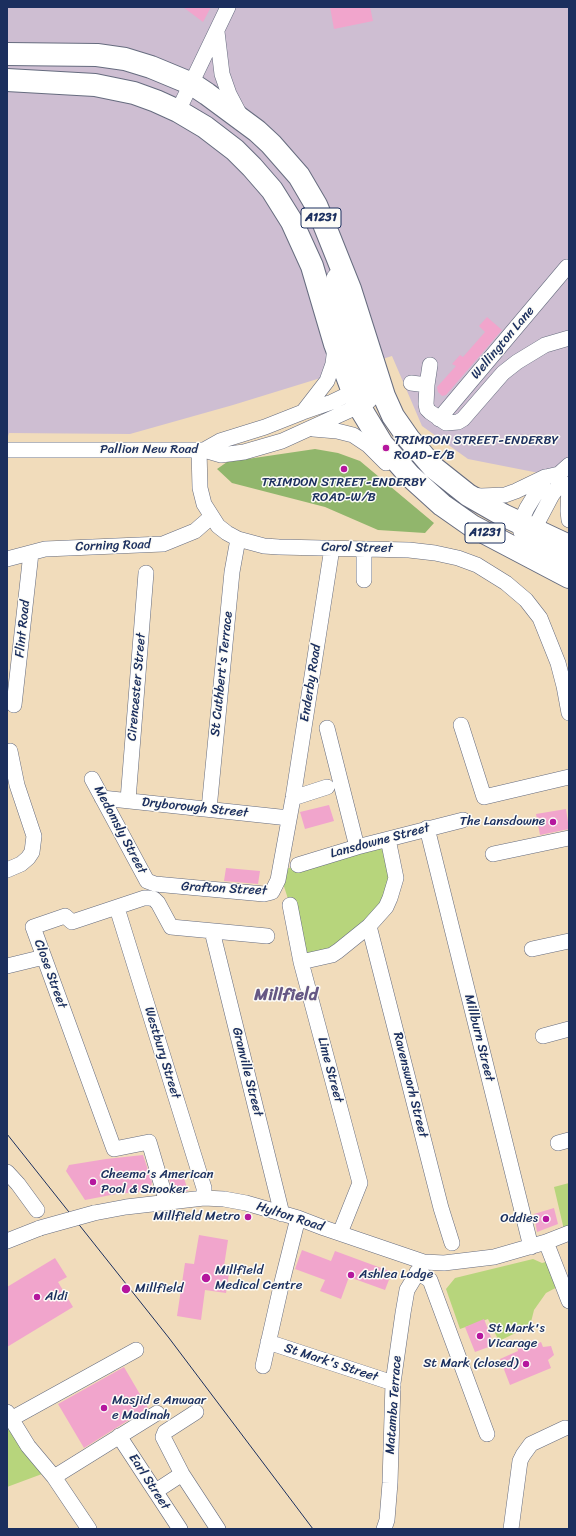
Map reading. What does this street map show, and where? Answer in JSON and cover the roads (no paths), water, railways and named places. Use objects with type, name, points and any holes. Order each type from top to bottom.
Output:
[{"type":"highway","name":"A1231","points":[[7,54],[97,55],[125,59],[151,67],[192,84],[242,118],[271,144],[299,176],[324,224],[350,289],[366,396],[382,444],[410,476],[442,505],[472,526],[498,541],[569,577]]},
{"type":"highway","name":"A1231","points":[[7,80],[70,82],[114,88],[156,101],[178,111],[205,127],[235,150],[261,177],[280,202],[292,222],[312,266],[335,344],[366,396],[393,416],[424,456],[440,472],[468,495],[526,530],[569,546]]},
{"type":"street","points":[[178,111],[228,7]]},
{"type":"street","points":[[218,27],[220,64],[223,79],[235,108],[242,118]]},
{"type":"street","name":"Wellington Lane","points":[[439,420],[567,267]]},
{"type":"street","points":[[430,365],[427,385],[427,409],[439,420],[453,424],[463,419],[503,374],[517,362],[545,344],[569,338]]},
{"type":"street","points":[[303,412],[326,381],[333,364],[335,344]]},
{"type":"street","points":[[411,383],[427,385]]},
{"type":"street","points":[[201,450],[220,440],[266,427],[332,402],[366,396]]},
{"type":"street","name":"Pallion New Road","points":[[7,450],[201,450],[221,455],[244,452],[266,447],[310,430],[366,396]]},
{"type":"street","name":"Pallion New Road","points":[[310,430],[337,431],[353,435],[368,445],[392,469],[410,476]]},
{"type":"street","name":"Carol Street","points":[[201,450],[200,488],[204,504],[218,526],[238,539],[264,546],[409,550],[436,553],[458,558],[477,565],[506,582],[526,600],[540,618],[567,685],[569,713]]},
{"type":"street","points":[[468,495],[506,495],[561,475]]},
{"type":"street","points":[[561,475],[569,520]]},
{"type":"street","points":[[561,475],[534,496],[526,530],[528,543],[569,563]]},
{"type":"street","name":"Corning Road","points":[[7,559],[45,549],[163,544],[196,531],[212,517]]},
{"type":"street","points":[[498,541],[512,541],[526,530]]},
{"type":"street","name":"St Cuthbert's Terrace","points":[[209,809],[232,572],[238,539]]},
{"type":"street","name":"Enderby Road","points":[[289,818],[332,548]]},
{"type":"street","points":[[364,549],[364,580]]},
{"type":"street","name":"Flint Road","points":[[14,705],[31,553]]},
{"type":"street","name":"Cirencester Street","points":[[128,800],[146,573]]},
{"type":"street","points":[[461,725],[484,797],[569,777]]},
{"type":"street","points":[[327,728],[356,847]]},
{"type":"street","points":[[7,870],[21,864],[28,858],[32,852],[34,836],[17,785],[10,751]]},
{"type":"street","name":"Medomsly Street","points":[[92,780],[147,881]]},
{"type":"street","points":[[293,798],[327,787]]},
{"type":"street","name":"Dryborough Street","points":[[102,798],[289,818]]},
{"type":"street","name":"Grafton Street","points":[[147,881],[155,884],[264,894],[272,892],[278,880],[289,818]]},
{"type":"street","name":"Lansdowne Street","points":[[298,865],[356,847],[463,820]]},
{"type":"street","name":"Millburn Street","points":[[427,828],[531,1247]]},
{"type":"street","points":[[493,854],[569,838]]},
{"type":"street","points":[[302,962],[332,955],[369,926],[386,907],[396,878],[388,839]]},
{"type":"street","name":"Close Street","points":[[167,1203],[149,1142],[114,1149],[33,927],[65,916],[72,922],[144,898],[149,898],[154,899],[158,904],[171,927],[267,936]]},
{"type":"street","name":"Lime Street","points":[[290,905],[302,962],[360,1183],[340,1233]]},
{"type":"street","name":"Westbury Street","points":[[117,908],[204,1188],[204,1198]]},
{"type":"street","name":"Ravensworh Street","points":[[369,926],[441,1208],[452,1243]]},
{"type":"street","name":"Granville Street","points":[[212,931],[282,1214]]},
{"type":"street","points":[[532,949],[569,941]]},
{"type":"street","points":[[7,966],[44,957]]},
{"type":"street","points":[[543,1036],[569,1029]]},
{"type":"street","points":[[7,1172],[37,1210]]},
{"type":"street","name":"Hylton Road","points":[[7,1241],[40,1228],[94,1213],[204,1198],[224,1199],[246,1203],[298,1218],[340,1233],[421,1267],[444,1262],[477,1260],[494,1257],[531,1247],[569,1233]]},
{"type":"street","points":[[264,1366],[268,1342],[298,1218]]},
{"type":"street","points":[[546,1242],[569,1301]]},
{"type":"street","points":[[421,1267],[430,1280],[487,1434]]},
{"type":"street","name":"Matamba Terrace","points":[[390,1526],[393,1383],[407,1290],[421,1267]]},
{"type":"street","name":"St Mark's Street","points":[[268,1342],[393,1383]]},
{"type":"street","points":[[90,1529],[54,1476],[28,1446],[9,1416],[136,1350]]},
{"type":"street","points":[[196,1412],[165,1432],[163,1438],[182,1474],[218,1529]]},
{"type":"street","points":[[54,1476],[157,1413]]},
{"type":"street","points":[[511,1529],[520,1461],[523,1455],[530,1444],[564,1428]]},
{"type":"street","name":"Earl Street","points":[[118,1436],[180,1529]]},
{"type":"street","points":[[156,1491],[182,1474]]},
{"type":"tram line","points":[[7,1134],[169,1338],[313,1529]]},
{"type":"place","name":"TRIMDON STREET-ENDERBY ROAD-E/B","points":[[386,448]]},
{"type":"place","name":"TRIMDON STREET-ENDERBY ROAD-W/B","points":[[344,469]]},
{"type":"place","name":"The Lansdowne","points":[[553,822]]},
{"type":"place","name":"Cheema's American Pool & Snooker","points":[[93,1182]]},
{"type":"place","name":"Millfield Metro","points":[[248,1217]]},
{"type":"place","name":"Oddies","points":[[546,1219]]},
{"type":"place","name":"Ashlea Lodge","points":[[351,1275]]},
{"type":"place","name":"Millfield Medical Centre","points":[[206,1278]]},
{"type":"place","name":"Millfield","points":[[126,1289]]},
{"type":"place","name":"Aldi","points":[[37,1297]]},
{"type":"place","name":"St Mark's Vicarage","points":[[480,1336]]},
{"type":"place","name":"St Mark (closed)","points":[[526,1364]]},
{"type":"place","name":"Masjid e Anwaar e Madinah","points":[[104,1408]]},
{"type":"district","name":"Millfield","points":[[286,996]]}]
